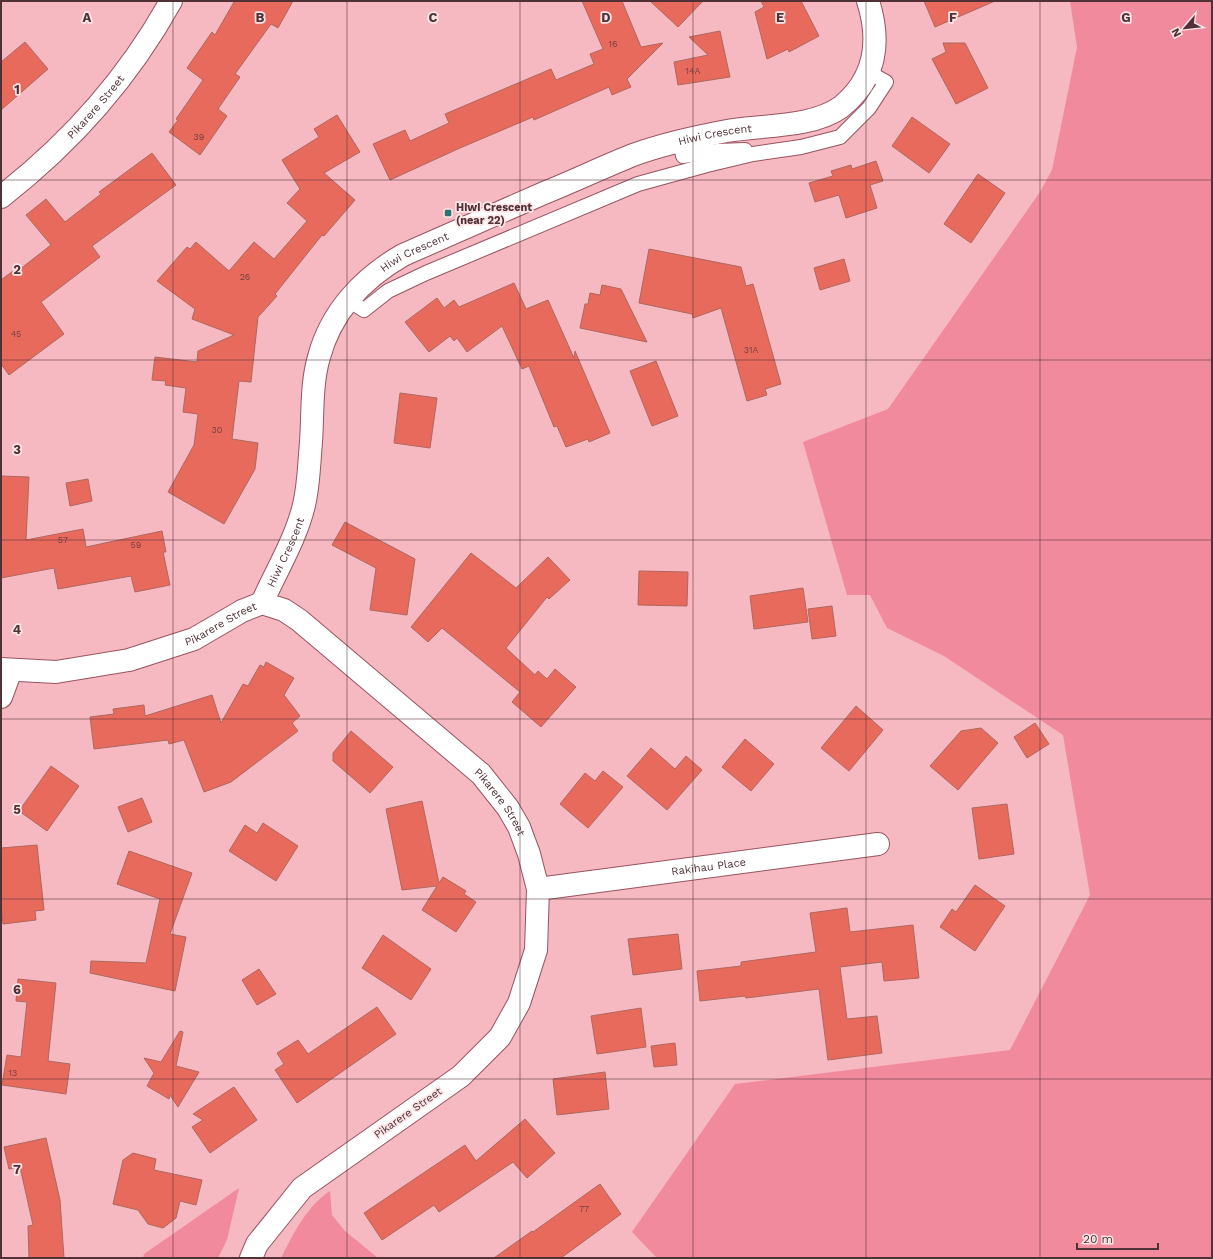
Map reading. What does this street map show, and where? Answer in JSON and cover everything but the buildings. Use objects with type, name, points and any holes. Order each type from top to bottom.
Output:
[{"type":"street","name":"Pikarere Street","points":[[1,197],[33,172],[104,98],[146,41],[171,1]]},
{"type":"street","name":"Hiwi Crescent","points":[[262,603],[290,541],[304,505],[308,480],[315,378],[318,357],[332,324],[348,300],[366,281],[384,266],[403,255],[634,155],[680,141],[728,131],[808,120],[827,115],[840,107],[853,96],[868,72],[874,56],[875,32],[868,1]]},
{"type":"street","name":"Pikarere Street","points":[[6,670],[56,672],[129,660],[194,640],[242,611],[262,603],[284,610],[299,620],[481,774],[508,808],[519,827],[529,854],[538,889],[536,950],[518,1003],[500,1037],[461,1076],[302,1188],[257,1244],[251,1258]]},
{"type":"street","points":[[1,697],[6,670]]},
{"type":"street","name":"Rakihau Place","points":[[538,889],[878,844]]},
{"type":"lane","points":[[348,300],[364,310],[388,291],[426,273],[638,184],[753,154],[801,146],[840,137],[868,108],[886,82],[868,72]]},
{"type":"lane","points":[[680,141],[683,156],[743,149],[753,154]]},
{"type":"shaded area","points":[[1070,1],[1212,1],[1212,1258],[657,1258],[632,1232],[735,1084],[1010,1050],[1090,895],[1063,735],[944,656],[887,628],[870,595],[847,595],[803,442],[888,409],[1040,192],[1052,170],[1077,47]]},
{"type":"shaded area","points":[[239,1188],[227,1240],[218,1258],[143,1258],[144,1254]]},
{"type":"shaded area","points":[[330,1191],[332,1215],[345,1231],[378,1258],[281,1258],[301,1221],[314,1205]]},
{"type":"place","name":"Hiwi Crescent (near 22)","points":[[448,213]]}]
